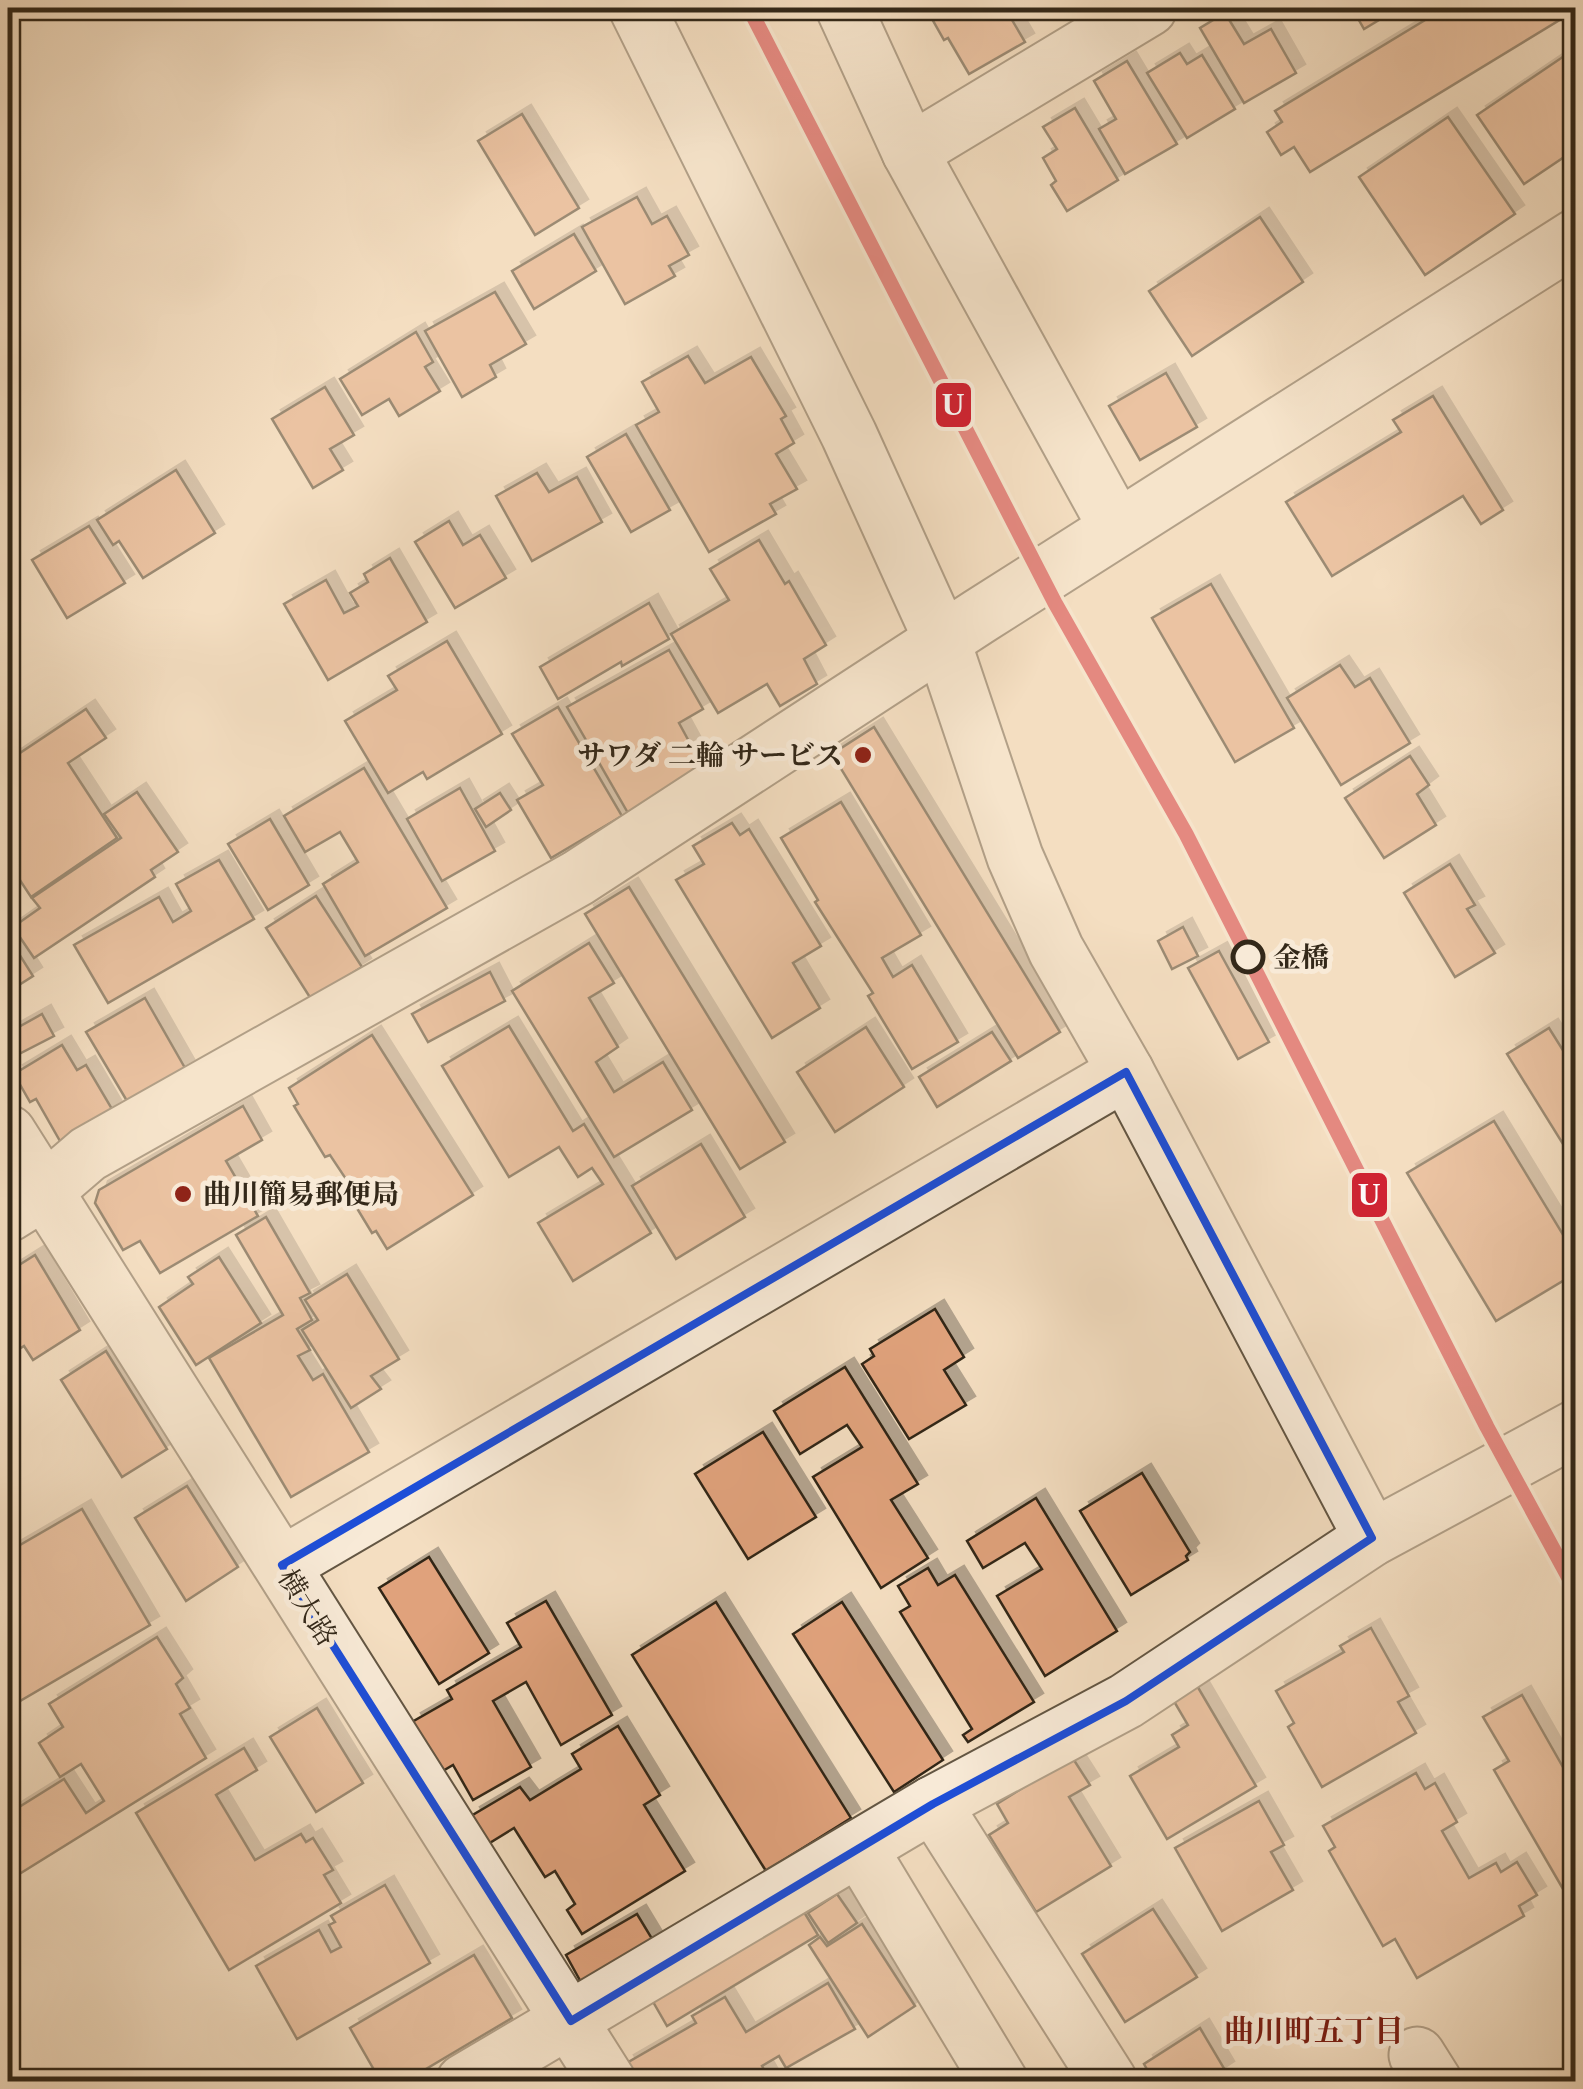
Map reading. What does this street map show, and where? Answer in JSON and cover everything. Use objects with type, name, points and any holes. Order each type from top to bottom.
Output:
[{"type":"street","points":[[637,8],[832,400],[942,640],[1015,856],[1056,950],[1126,1072],[1372,1538]]},
{"type":"street","points":[[844,8],[910,152],[1118,528]]},
{"type":"street","points":[[910,152],[1149,8]]},
{"type":"street","points":[[26,1202],[88,1154],[578,878],[942,640],[1576,237]]},
{"type":"street","points":[[282,1565],[1126,1072]]},
{"type":"street","name":"横大路","points":[[8,1133],[26,1202],[282,1565],[608,2082]]},
{"type":"street","points":[[464,2082],[934,1804],[1126,1701],[1372,1538],[1576,1428]]},
{"type":"street","points":[[934,1804],[1109,2082]]},
{"type":"street","points":[[859,1848],[1000,2082]]},
{"type":"highlighted area","points":[[1126,1072],[1372,1538],[1126,1701],[933,1804],[571,2021],[282,1565]]},
{"type":"building","points":[[934,8],[1005,8],[1025,42],[969,74],[931,17],[938,14]]},
{"type":"building","points":[[1352,8],[1399,8],[1364,29]]},
{"type":"building","points":[[1445,8],[1576,10],[1310,172],[1294,147],[1281,155],[1267,132],[1282,122],[1275,111]]},
{"type":"building","points":[[1225,13],[1244,44],[1271,29],[1296,73],[1244,103],[1200,28]]},
{"type":"building","points":[[1576,48],[1576,149],[1524,184],[1477,115]]},
{"type":"building","points":[[1180,53],[1187,64],[1202,55],[1235,109],[1187,138],[1147,73]]},
{"type":"building","points":[[1127,61],[1177,144],[1125,174],[1099,129],[1116,119],[1094,81]]},
{"type":"building","points":[[1075,108],[1118,180],[1067,211],[1051,185],[1056,181],[1043,158],[1057,149],[1043,127]]},
{"type":"building","points":[[522,114],[579,208],[535,235],[478,141]]},
{"type":"building","points":[[1448,117],[1515,214],[1425,275],[1359,177]]},
{"type":"building","points":[[637,197],[652,224],[667,216],[689,255],[669,266],[675,276],[625,304],[582,227]]},
{"type":"building","points":[[1260,217],[1303,282],[1192,356],[1149,291]]},
{"type":"building","points":[[574,234],[596,271],[534,309],[512,271]]},
{"type":"building","points":[[495,292],[526,344],[490,365],[496,377],[462,397],[425,331]]},
{"type":"building","points":[[416,332],[433,362],[425,367],[440,391],[399,416],[389,399],[362,415],[340,379]]},
{"type":"building","points":[[688,356],[705,383],[751,357],[786,416],[781,419],[794,443],[776,454],[797,489],[770,504],[776,514],[709,552],[636,425],[659,412],[642,382]]},
{"type":"building","points":[[1166,373],[1197,427],[1140,460],[1109,406]]},
{"type":"building","points":[[325,387],[354,435],[330,449],[343,470],[313,488],[272,419]]},
{"type":"building","points":[[1433,396],[1503,510],[1481,524],[1463,496],[1332,576],[1286,502],[1401,432],[1393,420]]},
{"type":"building","points":[[626,434],[670,510],[631,532],[587,457]]},
{"type":"building","points":[[176,470],[215,533],[143,578],[119,541],[113,545],[97,520]]},
{"type":"building","points":[[537,473],[549,492],[577,477],[602,522],[532,561],[496,496]]},
{"type":"building","points":[[449,521],[463,545],[480,535],[506,578],[455,608],[415,542]]},
{"type":"building","points":[[89,526],[125,583],[67,618],[32,560]]},
{"type":"building","points":[[759,540],[785,584],[789,581],[826,645],[804,659],[817,684],[780,706],[767,684],[718,713],[671,634],[729,600],[710,569]]},
{"type":"building","points":[[390,558],[427,622],[328,680],[284,604],[326,580],[344,613],[358,606],[350,593],[368,582],[364,574]]},
{"type":"building","points":[[1211,584],[1294,728],[1235,762],[1152,618]]},
{"type":"building","points":[[649,603],[669,639],[558,699],[540,667]]},
{"type":"building","points":[[447,641],[502,734],[427,779],[423,772],[388,793],[345,721],[397,690],[388,676]]},
{"type":"building","points":[[669,650],[703,709],[679,723],[704,769],[628,813],[567,707]]},
{"type":"building","points":[[1340,665],[1355,687],[1370,678],[1410,743],[1341,785],[1287,698]]},
{"type":"building","points":[[558,707],[622,816],[551,858],[517,800],[543,785],[512,734]]},
{"type":"building","points":[[86,709],[106,738],[68,763],[117,838],[31,897],[14,871],[8,876],[8,761]]},
{"type":"building","points":[[874,727],[1060,1032],[1018,1058],[832,754]]},
{"type":"building","points":[[1410,756],[1429,785],[1417,794],[1436,825],[1384,858],[1345,798]]},
{"type":"building","points":[[364,768],[447,908],[365,956],[323,884],[358,862],[340,832],[305,852],[284,816]]},
{"type":"building","points":[[460,788],[495,851],[442,881],[407,819]]},
{"type":"building","points":[[137,792],[178,852],[151,870],[155,877],[34,958],[13,927],[40,908],[32,898],[121,838],[104,814]]},
{"type":"building","points":[[500,793],[511,810],[486,827],[475,809]]},
{"type":"building","points":[[841,802],[921,935],[882,958],[893,977],[912,965],[958,1042],[912,1069],[868,996],[873,993],[815,902],[818,900],[781,838]]},
{"type":"building","points":[[270,819],[309,885],[268,910],[228,844]]},
{"type":"building","points":[[732,823],[740,835],[749,829],[821,946],[793,963],[820,1008],[772,1038],[676,880],[704,864],[693,846]]},
{"type":"building","points":[[219,860],[254,919],[108,1003],[74,945],[159,897],[173,922],[191,911],[176,884]]},
{"type":"building","points":[[1450,864],[1475,905],[1467,909],[1495,953],[1455,977],[1404,893]]},
{"type":"building","points":[[629,887],[785,1142],[740,1169],[585,914]]},
{"type":"building","points":[[316,896],[362,967],[311,999],[266,928]]},
{"type":"building","points":[[1183,927],[1198,956],[1172,969],[1158,941]]},
{"type":"building","points":[[8,939],[33,976],[8,992]]},
{"type":"building","points":[[589,943],[614,983],[589,998],[618,1047],[596,1062],[614,1092],[663,1062],[692,1110],[614,1157],[512,991]]},
{"type":"building","points":[[1219,951],[1269,1042],[1238,1059],[1188,968]]},
{"type":"building","points":[[490,972],[505,1001],[428,1042],[412,1014]]},
{"type":"building","points":[[145,998],[185,1068],[127,1101],[86,1032]]},
{"type":"building","points":[[42,1014],[54,1036],[15,1056],[8,1033]]},
{"type":"building","points":[[509,1026],[573,1131],[584,1124],[651,1233],[573,1281],[538,1223],[603,1184],[592,1168],[578,1177],[559,1147],[509,1177],[442,1066]]},
{"type":"building","points":[[866,1027],[904,1087],[835,1132],[797,1072]]},
{"type":"building","points":[[1549,1028],[1576,1071],[1576,1136],[1563,1144],[1507,1054]]},
{"type":"building","points":[[992,1032],[1011,1061],[937,1107],[919,1077]]},
{"type":"building","points":[[372,1035],[473,1195],[387,1249],[376,1231],[372,1233],[341,1182],[346,1179],[330,1155],[325,1157],[294,1106],[298,1104],[289,1088]]},
{"type":"building","points":[[62,1045],[77,1070],[86,1065],[112,1109],[60,1141],[36,1099],[30,1102],[14,1074]]},
{"type":"building","points":[[243,1106],[262,1140],[226,1161],[258,1216],[160,1273],[140,1241],[123,1250],[95,1203],[99,1190]]},
{"type":"building","points":[[1494,1121],[1576,1256],[1576,1273],[1496,1321],[1407,1173]]},
{"type":"building","points":[[701,1144],[745,1217],[676,1259],[632,1186]]},
{"type":"building","points":[[266,1217],[310,1293],[300,1298],[312,1320],[297,1329],[310,1350],[298,1356],[313,1380],[323,1374],[369,1452],[291,1497],[209,1358],[283,1315],[236,1235]]},
{"type":"building","points":[[35,1255],[80,1330],[33,1360],[24,1346],[8,1356],[8,1272]]},
{"type":"building","points":[[219,1257],[261,1323],[196,1365],[159,1307],[193,1284],[188,1277]]},
{"type":"building","points":[[347,1274],[399,1359],[371,1376],[381,1389],[351,1408],[302,1330],[318,1320],[305,1300]]},
{"type":"building","points":[[935,1309],[964,1357],[944,1370],[966,1405],[909,1439],[862,1364],[874,1356],[870,1349]]},
{"type":"building","points":[[106,1351],[167,1449],[122,1477],[61,1380]]},
{"type":"building","points":[[845,1367],[918,1484],[891,1500],[928,1558],[881,1588],[813,1477],[862,1447],[847,1425],[800,1454],[774,1411]]},
{"type":"building","points":[[763,1432],[816,1517],[748,1559],[695,1474]]},
{"type":"building","points":[[1142,1473],[1190,1552],[1188,1560],[1131,1595],[1080,1511]]},
{"type":"building","points":[[187,1486],[238,1567],[186,1601],[135,1518]]},
{"type":"building","points":[[1036,1498],[1117,1631],[1045,1676],[997,1596],[1042,1569],[1025,1543],[983,1568],[967,1541]]},
{"type":"building","points":[[82,1509],[150,1625],[8,1708],[8,1552]]},
{"type":"building","points":[[429,1557],[489,1653],[439,1684],[379,1588]]},
{"type":"building","points":[[928,1568],[938,1585],[955,1575],[1034,1702],[968,1742],[963,1735],[972,1729],[900,1612],[910,1606],[898,1586]]},
{"type":"building","points":[[546,1601],[612,1715],[561,1745],[526,1682],[493,1701],[531,1767],[473,1800],[453,1765],[441,1772],[412,1722],[452,1699],[447,1690],[521,1647],[507,1623]]},
{"type":"building","points":[[716,1602],[851,1818],[766,1871],[632,1655]]},
{"type":"building","points":[[842,1602],[943,1760],[894,1792],[793,1634]]},
{"type":"building","points":[[1371,1628],[1409,1696],[1398,1702],[1416,1733],[1322,1787],[1288,1727],[1294,1723],[1276,1691],[1344,1652],[1340,1646]]},
{"type":"building","points":[[157,1637],[183,1678],[176,1684],[190,1708],[180,1714],[206,1758],[8,1881],[8,1814],[64,1779],[86,1813],[104,1801],[81,1764],[60,1777],[39,1743],[63,1727],[49,1704]]},
{"type":"building","points":[[1196,1684],[1256,1786],[1167,1839],[1130,1776],[1179,1747],[1172,1735],[1188,1725],[1172,1698]]},
{"type":"building","points":[[1522,1695],[1576,1790],[1576,1882],[1563,1889],[1494,1770],[1509,1761],[1483,1717]]},
{"type":"building","points":[[317,1708],[363,1783],[316,1812],[270,1737]]},
{"type":"building","points":[[618,1726],[660,1795],[644,1805],[685,1871],[582,1934],[567,1910],[575,1904],[555,1871],[545,1877],[514,1828],[488,1844],[471,1816],[520,1787],[530,1800],[581,1769],[572,1754]]},
{"type":"building","points":[[244,1748],[257,1770],[216,1795],[255,1860],[301,1834],[306,1842],[313,1838],[333,1870],[324,1875],[341,1903],[229,1970],[136,1813]]},
{"type":"building","points":[[1072,1757],[1090,1785],[1069,1797],[1111,1866],[1036,1912],[989,1835],[1008,1823],[997,1804]]},
{"type":"building","points":[[1416,1773],[1425,1789],[1435,1783],[1457,1822],[1442,1831],[1469,1878],[1496,1863],[1501,1872],[1517,1862],[1537,1895],[1519,1906],[1524,1916],[1417,1978],[1395,1939],[1383,1946],[1329,1851],[1335,1847],[1323,1826]]},
{"type":"building","points":[[1259,1801],[1284,1845],[1271,1852],[1293,1890],[1222,1931],[1175,1848]]},
{"type":"building","points":[[385,1885],[430,1963],[297,2039],[256,1966],[319,1930],[331,1952],[341,1947],[329,1925],[335,1922],[331,1916]]},
{"type":"building","points":[[837,1894],[857,1923],[828,1943],[808,1913]]},
{"type":"building","points":[[1153,1909],[1197,1977],[1125,2022],[1082,1954]]},
{"type":"building","points":[[804,1912],[818,1935],[667,2026],[652,2000]]},
{"type":"building","points":[[637,1914],[654,1942],[582,1984],[566,1955]]},
{"type":"building","points":[[862,1924],[915,2006],[868,2037],[809,1945],[820,1937],[827,1946]]},
{"type":"building","points":[[474,1955],[512,2018],[404,2082],[381,2082],[350,2028]]},
{"type":"building","points":[[828,1983],[855,2029],[786,2068],[779,2056],[762,2066],[771,2082],[636,2082],[625,2064],[696,2023],[692,2016],[725,1997],[746,2032]]},
{"type":"building","points":[[1200,2028],[1225,2070],[1207,2082],[1154,2082],[1144,2064]]},
{"type":"transit line","name":"U","points":[[749,8],[1055,603],[1186,834],[1487,1427],[1576,1591]]},
{"type":"place","name":"サワダ 二輪 サービス","points":[[863,755]]},
{"type":"place","name":"金橋","points":[[1248,957]]},
{"type":"place","name":"曲川簡易郵便局","points":[[183,1194]]},
{"type":"district","name":"曲川町五丁目","points":[[1314,2031]]}]
